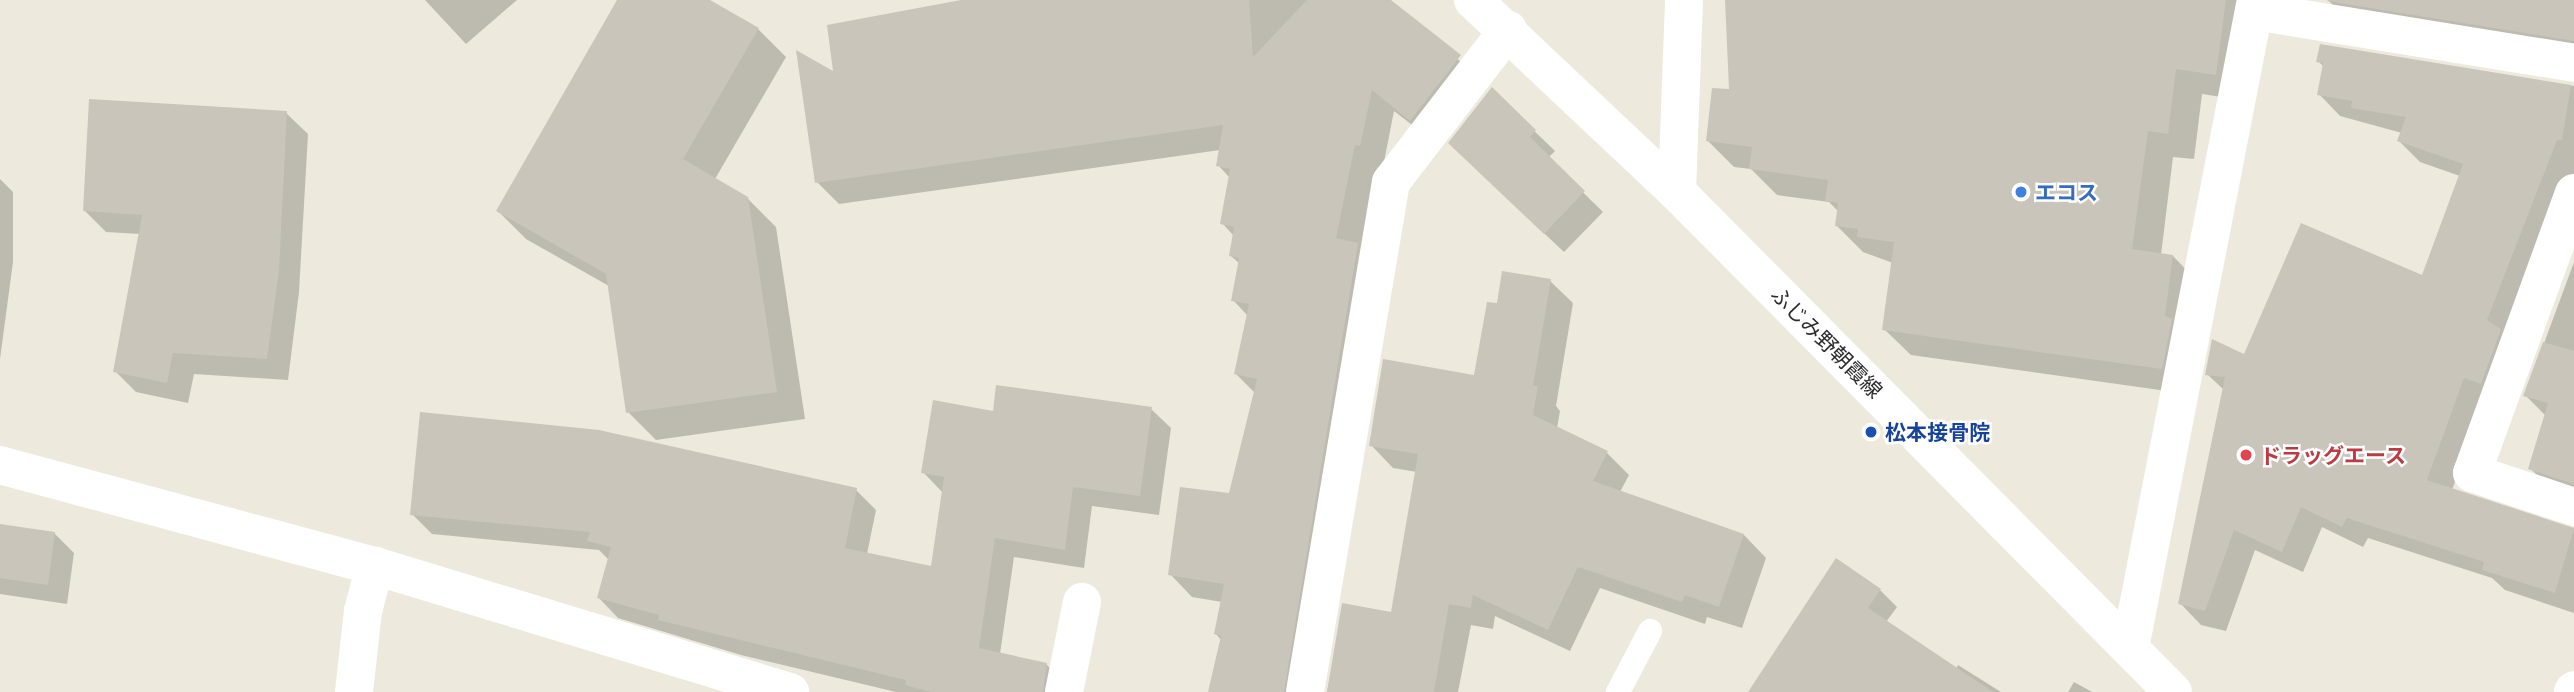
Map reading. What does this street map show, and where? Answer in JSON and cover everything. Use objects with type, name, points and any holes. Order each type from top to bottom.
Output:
[{"type":"street","name":"ふじみ野朝霞線","points":[[1473,0],[1677,191],[2173,692]]},
{"type":"street","points":[[1677,191],[1684,0]]},
{"type":"street","points":[[2130,648],[2255,5],[2574,63]]},
{"type":"street","points":[[1305,692],[1391,182],[1508,30]]},
{"type":"street","points":[[2574,192],[2472,473],[2574,507]]},
{"type":"street","points":[[0,465],[375,566],[770,689]]},
{"type":"street","points":[[354,692],[363,611],[375,566]]},
{"type":"street","points":[[1064,692],[1082,602]]},
{"type":"lane","points":[[1618,692],[1650,631]]},
{"type":"building","points":[[617,0],[710,0],[759,28],[683,159],[748,197],[777,392],[626,413],[606,274],[496,211]]},
{"type":"building","points":[[961,0],[1249,0],[1253,57],[1307,0],[1391,0],[1461,55],[1410,121],[1372,90],[1360,146],[1355,145],[1336,238],[1358,243],[1284,692],[1208,692],[1221,636],[1214,634],[1224,584],[1168,575],[1180,487],[1229,493],[1257,379],[1234,374],[1249,304],[1231,301],[1239,258],[1229,256],[1234,227],[1220,224],[1230,169],[1216,166],[1223,125],[815,183],[796,50],[833,71],[827,25]]},
{"type":"building","name":"エコス","points":[[1725,0],[2226,0],[2216,75],[2176,69],[2168,134],[2148,131],[2132,249],[2173,255],[2165,316],[2172,319],[2162,369],[1882,330],[1894,242],[1857,237],[1858,229],[1835,226],[1838,203],[1825,201],[1828,180],[1749,169],[1752,147],[1706,141],[1712,88],[1729,89]]},
{"type":"building","points":[[2574,0],[2574,41],[2327,1]]},
{"type":"building","points":[[2320,44],[2571,85],[2562,140],[2557,140],[2487,320],[2501,329],[2481,384],[2464,378],[2427,480],[2574,528],[2555,593],[2482,570],[2484,562],[2347,518],[2342,527],[2301,507],[2282,552],[2234,530],[2205,611],[2178,604],[2225,377],[2205,375],[2212,339],[2244,354],[2301,223],[2422,275],[2463,164],[2397,141],[2406,117],[2351,108],[2352,101],[2317,95],[2323,63],[2316,62]]},
{"type":"building","points":[[1492,87],[1536,130],[1530,137],[1585,191],[1544,234],[1448,143]]},
{"type":"building","points":[[89,99],[287,111],[279,270],[267,359],[173,353],[167,383],[113,372],[142,215],[83,211]]},
{"type":"building","points":[[1502,271],[1551,279],[1533,386],[1538,386],[1533,415],[1608,451],[1593,481],[1744,534],[1719,607],[1685,595],[1682,602],[1578,567],[1548,630],[1473,595],[1471,608],[1449,604],[1434,692],[1327,692],[1342,603],[1391,612],[1418,454],[1369,446],[1383,359],[1474,375],[1487,302],[1497,303]]},
{"type":"building","points":[[2543,342],[2574,351],[2574,484],[2528,469],[2548,403],[2523,396]]},
{"type":"building","points":[[996,385],[1152,407],[1140,496],[1073,487],[1065,550],[995,538],[979,648],[1047,663],[1043,692],[931,692],[905,685],[906,680],[658,620],[659,615],[597,598],[611,547],[587,541],[590,532],[410,515],[420,412],[599,430],[857,488],[845,548],[931,566],[944,477],[921,473],[933,400],[993,411]]},
{"type":"building","points":[[0,524],[55,532],[48,585],[0,578]]},
{"type":"building","points":[[1836,558],[1881,589],[1868,608],[1993,692],[1748,692]]},
{"type":"place","name":"エコス","points":[[2021,192]]},
{"type":"place","name":"松本接骨院","points":[[1871,432]]},
{"type":"place","name":"ドラッグエース","points":[[2246,455]]}]
